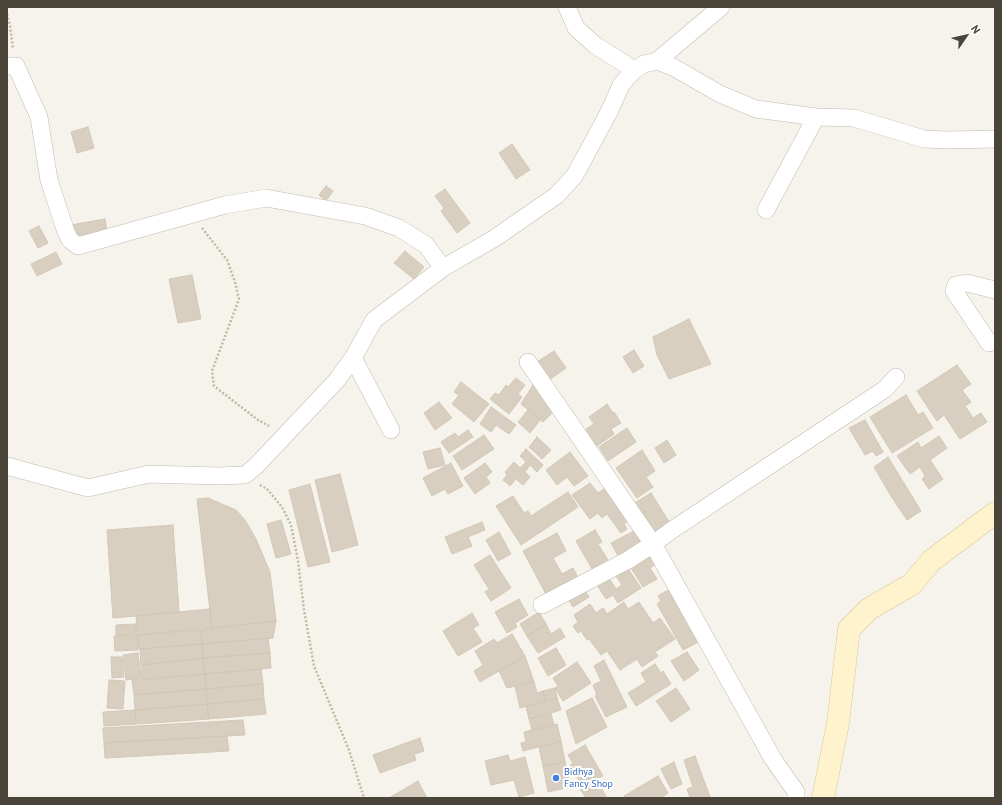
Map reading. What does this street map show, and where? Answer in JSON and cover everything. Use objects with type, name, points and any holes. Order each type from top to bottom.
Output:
[{"type":"main road","points":[[823,798],[838,723],[849,629],[870,609],[912,584],[931,561],[995,513]]},
{"type":"street","points":[[567,7],[576,28],[595,45],[625,64],[633,71]]},
{"type":"street","points":[[7,466],[88,488],[149,474],[218,476],[245,474],[256,466],[337,380],[353,358],[374,320],[443,268],[495,238],[557,195],[575,175],[609,112],[621,85],[633,71],[644,64],[657,61],[722,7]]},
{"type":"street","points":[[657,61],[673,67],[720,94],[756,109],[816,117],[854,118],[924,139],[995,139]]},
{"type":"street","points":[[11,66],[39,118],[48,180],[66,232],[70,240],[78,246],[225,205],[266,198],[365,216],[399,228],[426,245],[443,268]]},
{"type":"street","points":[[766,210],[816,117]]},
{"type":"street","points":[[989,343],[954,291],[956,286],[967,283],[995,290]]},
{"type":"street","points":[[353,358],[391,430]]},
{"type":"street","points":[[528,362],[653,544],[772,759],[796,792],[796,798]]},
{"type":"street","points":[[542,606],[628,560],[653,544],[885,389],[896,377]]},
{"type":"path","points":[[7,14],[10,26],[11,66]]},
{"type":"path","points":[[192,215],[226,260],[235,282],[239,299],[212,371],[214,386],[258,420],[286,435]]},
{"type":"path","points":[[245,474],[267,489],[282,507],[291,525],[314,666],[349,750],[364,798]]},
{"type":"building","points":[[88,127],[94,148],[77,153],[71,132]]},
{"type":"building","points":[[512,144],[530,170],[516,179],[499,153]]},
{"type":"building","points":[[326,186],[333,191],[326,201],[319,195]]},
{"type":"building","points":[[445,189],[470,223],[457,233],[441,211],[444,208],[435,196]]},
{"type":"building","points":[[105,219],[108,237],[74,239],[71,225]]},
{"type":"building","points":[[39,226],[48,243],[38,248],[29,231]]},
{"type":"building","points":[[405,251],[424,267],[414,279],[394,263]]},
{"type":"building","points":[[56,252],[62,264],[37,276],[31,264]]},
{"type":"building","points":[[192,275],[201,319],[178,323],[169,279]]},
{"type":"building","points":[[689,319],[711,364],[669,379],[657,355],[653,337]]},
{"type":"building","points":[[634,350],[644,366],[633,373],[623,357]]},
{"type":"building","points":[[554,351],[566,368],[549,380],[537,362]]},
{"type":"building","points":[[957,365],[971,384],[962,390],[971,402],[965,406],[973,418],[981,413],[987,422],[960,439],[944,415],[937,421],[917,391]]},
{"type":"building","points":[[516,378],[525,385],[518,394],[522,397],[509,414],[490,399],[495,393],[499,395],[506,385],[508,387]]},
{"type":"building","points":[[461,382],[489,404],[474,422],[452,404],[459,395],[454,392]]},
{"type":"building","points":[[533,385],[557,408],[543,422],[521,404]]},
{"type":"building","points":[[906,395],[918,415],[923,412],[933,428],[892,453],[870,417]]},
{"type":"building","points":[[439,402],[452,418],[435,430],[424,413]]},
{"type":"building","points":[[607,404],[621,423],[611,429],[614,434],[597,446],[586,429],[594,424],[589,417]]},
{"type":"building","points":[[491,407],[516,425],[509,434],[496,425],[491,432],[480,424]]},
{"type":"building","points":[[528,410],[540,420],[530,433],[518,422]]},
{"type":"building","points":[[865,420],[883,452],[876,456],[873,451],[865,455],[849,428]]},
{"type":"building","points":[[627,428],[636,442],[608,461],[599,447]]},
{"type":"building","points":[[468,430],[473,437],[449,453],[441,442],[455,433],[458,437]]},
{"type":"building","points":[[484,435],[494,449],[462,470],[453,456]]},
{"type":"building","points":[[939,436],[947,448],[930,460],[943,479],[929,489],[922,479],[925,476],[920,467],[910,474],[897,456],[918,442],[921,448]]},
{"type":"building","points":[[537,437],[551,450],[542,459],[529,447]]},
{"type":"building","points":[[667,440],[676,455],[664,463],[655,448]]},
{"type":"building","points":[[440,448],[445,465],[428,469],[423,452]]},
{"type":"building","points":[[526,449],[543,465],[537,472],[530,465],[525,472],[530,477],[523,485],[516,479],[510,486],[503,480],[507,475],[505,472],[514,462],[520,468],[526,462],[520,456]]},
{"type":"building","points":[[642,450],[655,471],[646,477],[653,487],[637,498],[616,468]]},
{"type":"building","points":[[570,452],[588,476],[574,486],[567,477],[557,485],[546,470]]},
{"type":"building","points":[[888,457],[921,511],[907,520],[874,467]]},
{"type":"building","points":[[451,463],[463,486],[448,494],[445,489],[432,496],[423,478]]},
{"type":"building","points":[[485,463],[492,472],[486,477],[490,483],[475,494],[464,478]]},
{"type":"building","points":[[340,474],[358,545],[332,552],[315,480]]},
{"type":"building","points":[[590,483],[598,493],[608,486],[629,520],[624,524],[627,529],[621,533],[607,514],[602,518],[598,513],[590,519],[572,495]]},
{"type":"building","points":[[310,484],[330,562],[308,567],[289,490]]},
{"type":"building","points":[[568,492],[578,507],[521,545],[496,506],[513,496],[524,513],[528,511],[531,516]]},
{"type":"building","points":[[651,493],[671,525],[653,536],[633,504]]},
{"type":"building","points":[[208,498],[236,510],[245,520],[256,539],[270,572],[276,621],[212,628],[197,499]]},
{"type":"building","points":[[281,520],[291,554],[276,558],[267,524]]},
{"type":"building","points":[[482,522],[485,530],[468,537],[472,546],[452,554],[445,537]]},
{"type":"building","points":[[173,525],[179,612],[113,618],[107,530]]},
{"type":"building","points":[[638,529],[649,544],[621,561],[611,543]]},
{"type":"building","points":[[595,530],[602,542],[598,544],[611,565],[595,574],[576,541]]},
{"type":"building","points":[[499,532],[511,554],[498,561],[486,540]]},
{"type":"building","points":[[557,533],[566,551],[553,558],[562,574],[573,568],[579,579],[547,596],[523,551]]},
{"type":"building","points":[[650,550],[660,561],[650,568],[657,579],[643,587],[628,563]]},
{"type":"building","points":[[490,555],[511,588],[491,601],[485,592],[489,589],[474,565]]},
{"type":"building","points":[[625,564],[641,588],[618,603],[613,595],[606,599],[595,582],[607,575],[616,589],[622,585],[613,571]]},
{"type":"building","points":[[673,587],[704,639],[683,650],[657,604],[661,601],[658,596]]},
{"type":"building","points":[[583,588],[589,597],[573,607],[567,597]]},
{"type":"building","points":[[519,599],[528,615],[515,623],[517,627],[507,633],[495,612]]},
{"type":"building","points":[[624,602],[628,609],[639,602],[653,623],[660,618],[675,639],[655,652],[658,656],[642,667],[637,659],[620,670],[607,651],[601,655],[589,639],[587,640],[581,631],[578,633],[573,626],[578,622],[574,615],[590,604],[596,613],[603,608],[607,614]]},
{"type":"building","points":[[210,609],[212,628],[137,635],[136,616]]},
{"type":"building","points":[[539,612],[546,624],[527,636],[520,624]]},
{"type":"building","points":[[472,613],[479,625],[473,628],[482,642],[458,656],[443,631]]},
{"type":"building","points":[[276,621],[273,638],[202,644],[201,630]]},
{"type":"building","points":[[136,624],[136,634],[116,635],[116,625]]},
{"type":"building","points":[[546,624],[551,634],[560,628],[565,637],[538,653],[527,636]]},
{"type":"building","points":[[201,630],[202,644],[139,649],[137,635]]},
{"type":"building","points":[[512,634],[525,656],[480,682],[474,671],[483,665],[475,651],[494,639],[497,643]]},
{"type":"building","points":[[137,635],[138,650],[115,651],[114,636]]},
{"type":"building","points":[[268,638],[270,653],[203,658],[202,644]]},
{"type":"building","points":[[202,644],[203,658],[141,665],[140,649]]},
{"type":"building","points":[[556,648],[566,665],[548,676],[538,658]]},
{"type":"building","points":[[687,652],[699,670],[684,681],[671,661]]},
{"type":"building","points":[[138,653],[141,678],[126,680],[123,655]]},
{"type":"building","points":[[270,653],[271,668],[205,674],[203,658]]},
{"type":"building","points":[[525,656],[534,682],[507,688],[499,671]]},
{"type":"building","points":[[111,657],[122,657],[124,677],[112,678]]},
{"type":"building","points":[[203,658],[205,674],[142,680],[141,665]]},
{"type":"building","points":[[604,660],[627,707],[606,717],[595,696],[597,695],[593,685],[601,681],[594,666]]},
{"type":"building","points":[[577,662],[591,683],[563,701],[555,688],[558,686],[553,678]]},
{"type":"building","points":[[655,664],[661,673],[663,671],[671,684],[636,706],[628,693],[646,682],[641,673]]},
{"type":"building","points":[[261,669],[263,684],[206,689],[205,674]]},
{"type":"building","points":[[205,674],[206,689],[134,695],[132,680]]},
{"type":"building","points":[[109,680],[125,681],[123,709],[107,708]]},
{"type":"building","points":[[534,682],[537,693],[543,691],[546,701],[520,708],[515,686]]},
{"type":"building","points":[[263,684],[264,699],[207,704],[206,689]]},
{"type":"building","points":[[555,688],[557,698],[546,701],[543,691]]},
{"type":"building","points":[[676,688],[690,709],[671,722],[656,701]]},
{"type":"building","points":[[206,689],[207,704],[135,710],[134,695]]},
{"type":"building","points":[[557,698],[561,710],[529,719],[526,706]]},
{"type":"building","points":[[592,698],[607,727],[576,744],[566,711]]},
{"type":"building","points":[[264,699],[266,714],[209,719],[207,704]]},
{"type":"building","points":[[207,704],[209,719],[137,724],[135,710]]},
{"type":"building","points":[[135,710],[136,724],[104,726],[103,712]]},
{"type":"building","points":[[551,714],[554,725],[532,730],[529,719]]},
{"type":"building","points":[[243,720],[245,735],[104,743],[103,728]]},
{"type":"building","points":[[557,724],[561,741],[523,751],[521,743],[526,742],[524,732]]},
{"type":"building","points":[[227,736],[229,751],[105,758],[104,743]]},
{"type":"building","points":[[420,738],[424,751],[414,754],[416,760],[380,773],[373,755]]},
{"type":"building","points":[[561,741],[565,762],[543,766],[539,747]]},
{"type":"building","points":[[585,745],[603,776],[596,779],[607,798],[586,798],[580,789],[583,787],[570,765],[573,763],[568,755]]},
{"type":"building","points":[[508,755],[510,761],[525,757],[534,793],[519,797],[514,780],[491,785],[485,761]]},
{"type":"building","points":[[695,756],[710,797],[708,798],[690,798],[687,789],[693,787],[684,760]]},
{"type":"building","points":[[565,762],[571,787],[548,792],[543,766]]},
{"type":"building","points":[[674,762],[682,784],[671,789],[661,769]]},
{"type":"building","points":[[658,776],[668,793],[661,798],[626,798],[624,796]]},
{"type":"building","points":[[418,781],[427,798],[389,798]]},
{"type":"place","name":"Bidhya Fancy Shop","points":[[556,778]]}]
